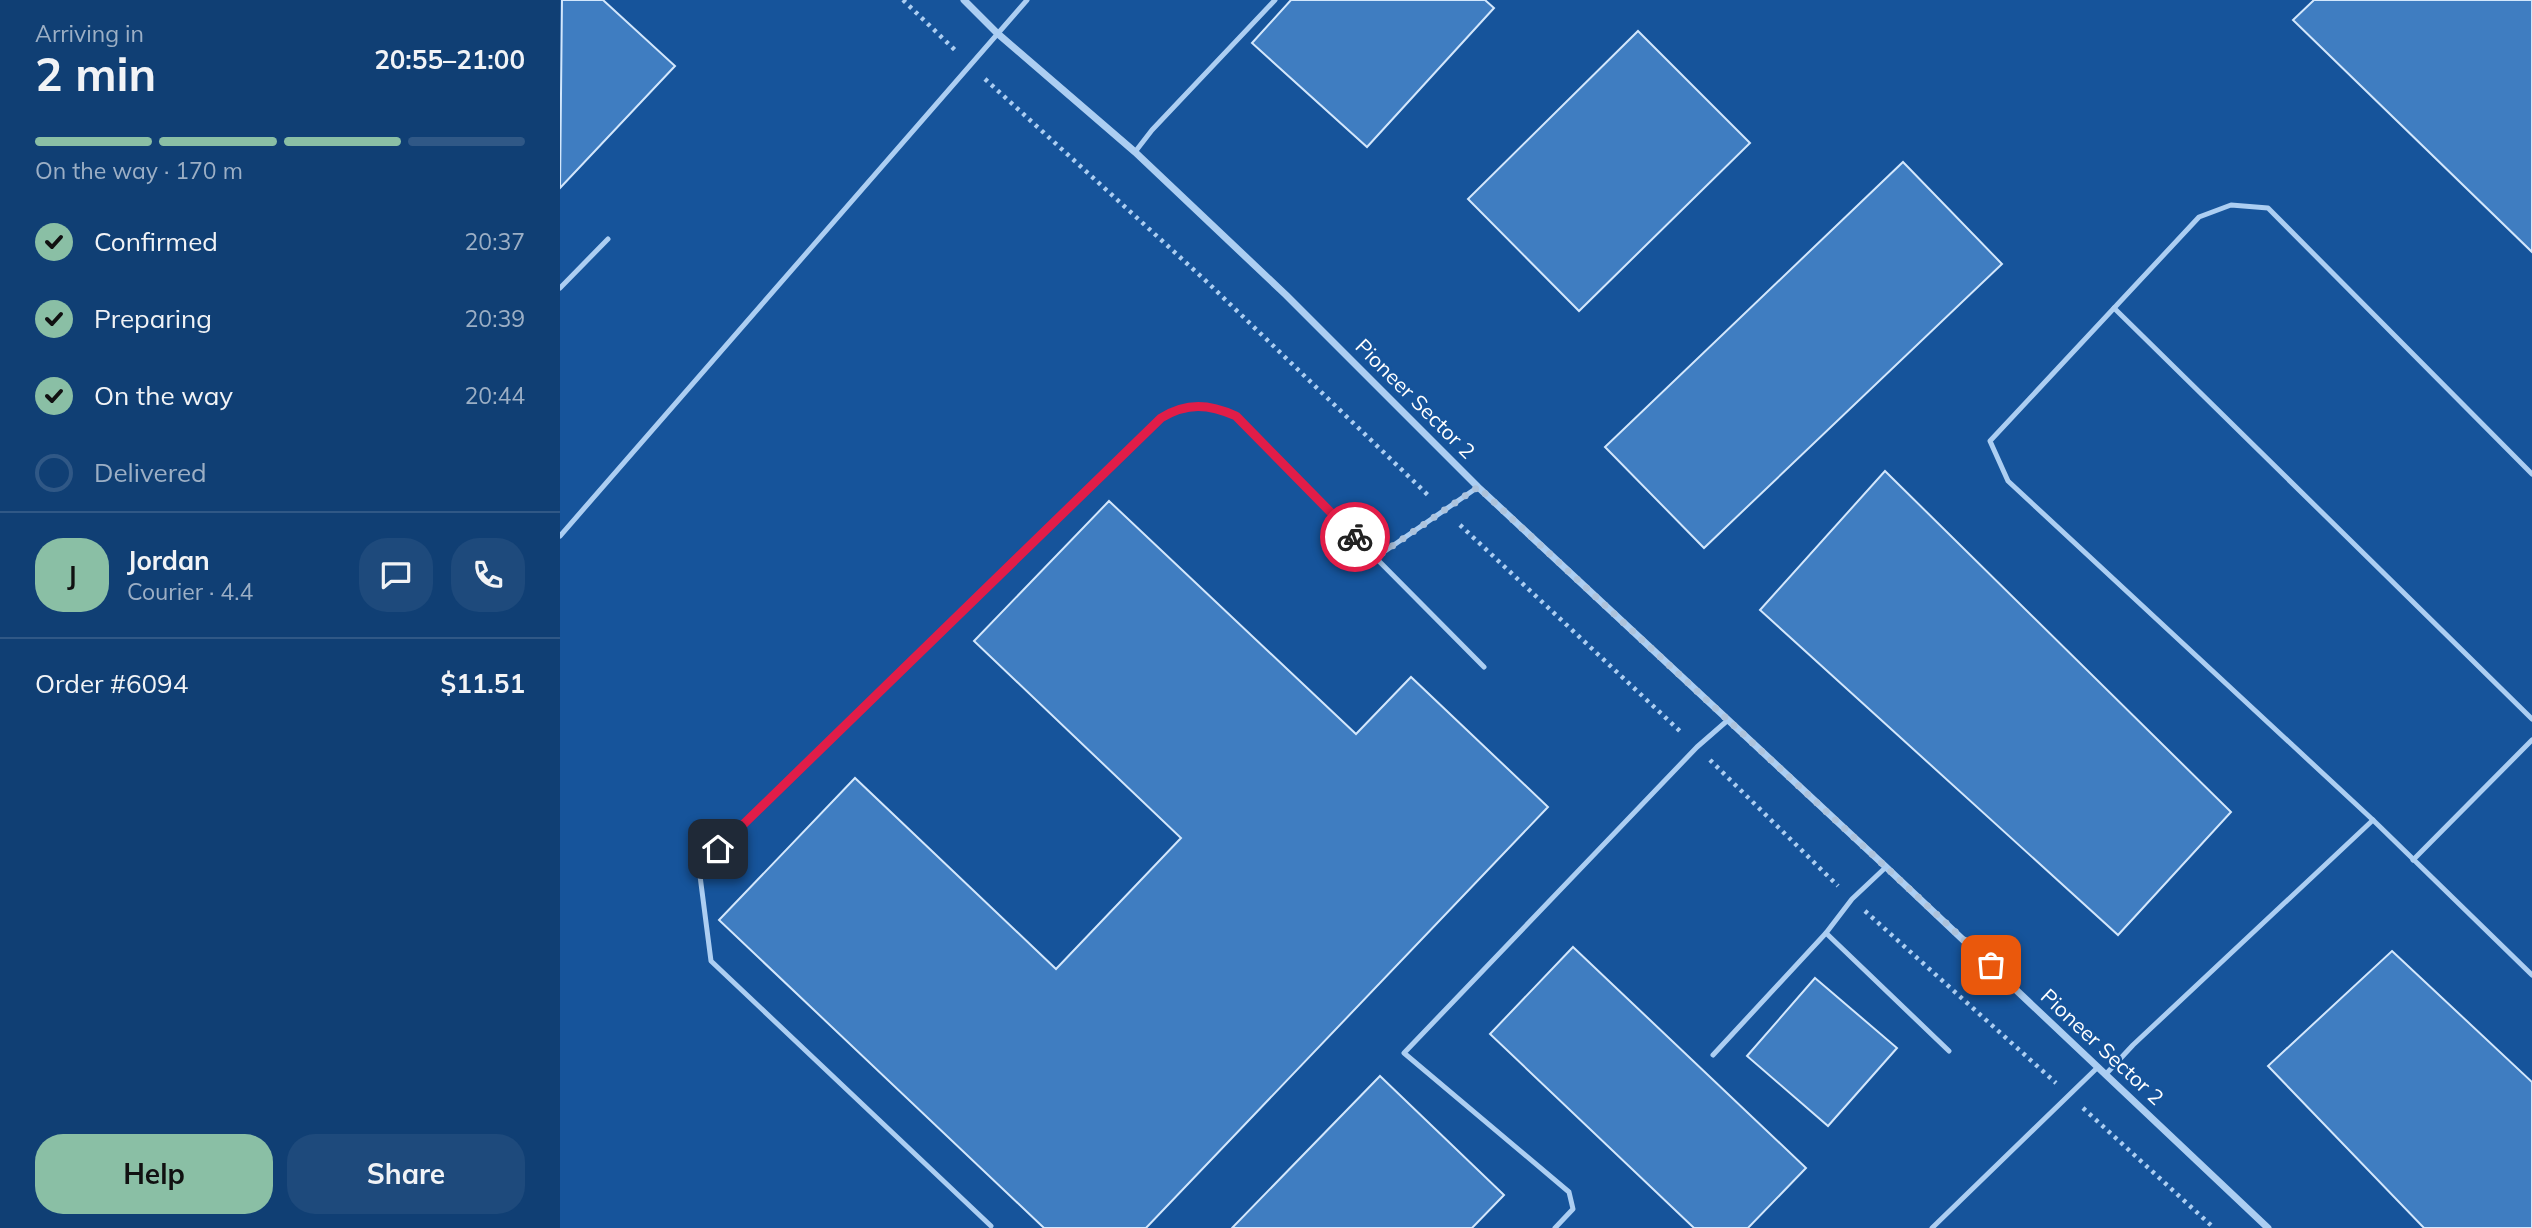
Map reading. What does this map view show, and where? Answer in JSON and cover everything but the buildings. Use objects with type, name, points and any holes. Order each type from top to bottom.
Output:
[{"type":"street","name":"Pioneer Sector 2","points":[[964,0],[997,33],[1135,152],[1286,295],[1478,487],[2268,1228]]},
{"type":"lane","points":[[560,536],[1027,0]]},
{"type":"lane","points":[[1135,152],[1152,130],[1275,0]]},
{"type":"lane","points":[[2532,474],[2268,208],[2231,205],[2199,218],[1990,441],[2008,481],[2373,820],[2532,975]]},
{"type":"lane","points":[[560,288],[608,239]]},
{"type":"lane","points":[[2115,308],[2532,719]]},
{"type":"lane","points":[[991,1226],[710,961],[699,868],[1161,418],[1177,408],[1217,408],[1236,416],[1484,667]]},
{"type":"lane","points":[[1375,558],[1478,487]]},
{"type":"lane","points":[[1555,1228],[1573,1209],[1569,1192],[1404,1053],[1697,747],[1728,720]]},
{"type":"lane","points":[[2413,860],[2532,740]]},
{"type":"lane","points":[[2106,1074],[2133,1045],[2373,820]]},
{"type":"lane","points":[[1713,1055],[1826,933],[1852,899],[1886,867]]},
{"type":"lane","points":[[1826,933],[1949,1051]]},
{"type":"lane","points":[[1932,1228],[2098,1067]]},
{"type":"path","points":[[903,0],[970,65],[1205,280],[1444,510],[1697,747],[1852,899],[1929,968]]},
{"type":"way so far","points":[[1355,537],[1375,558],[1478,487],[1991,965]]},
{"type":"route","points":[[718,849],[1161,418],[1177,408],[1217,408],[1236,416],[1355,537]]}]
